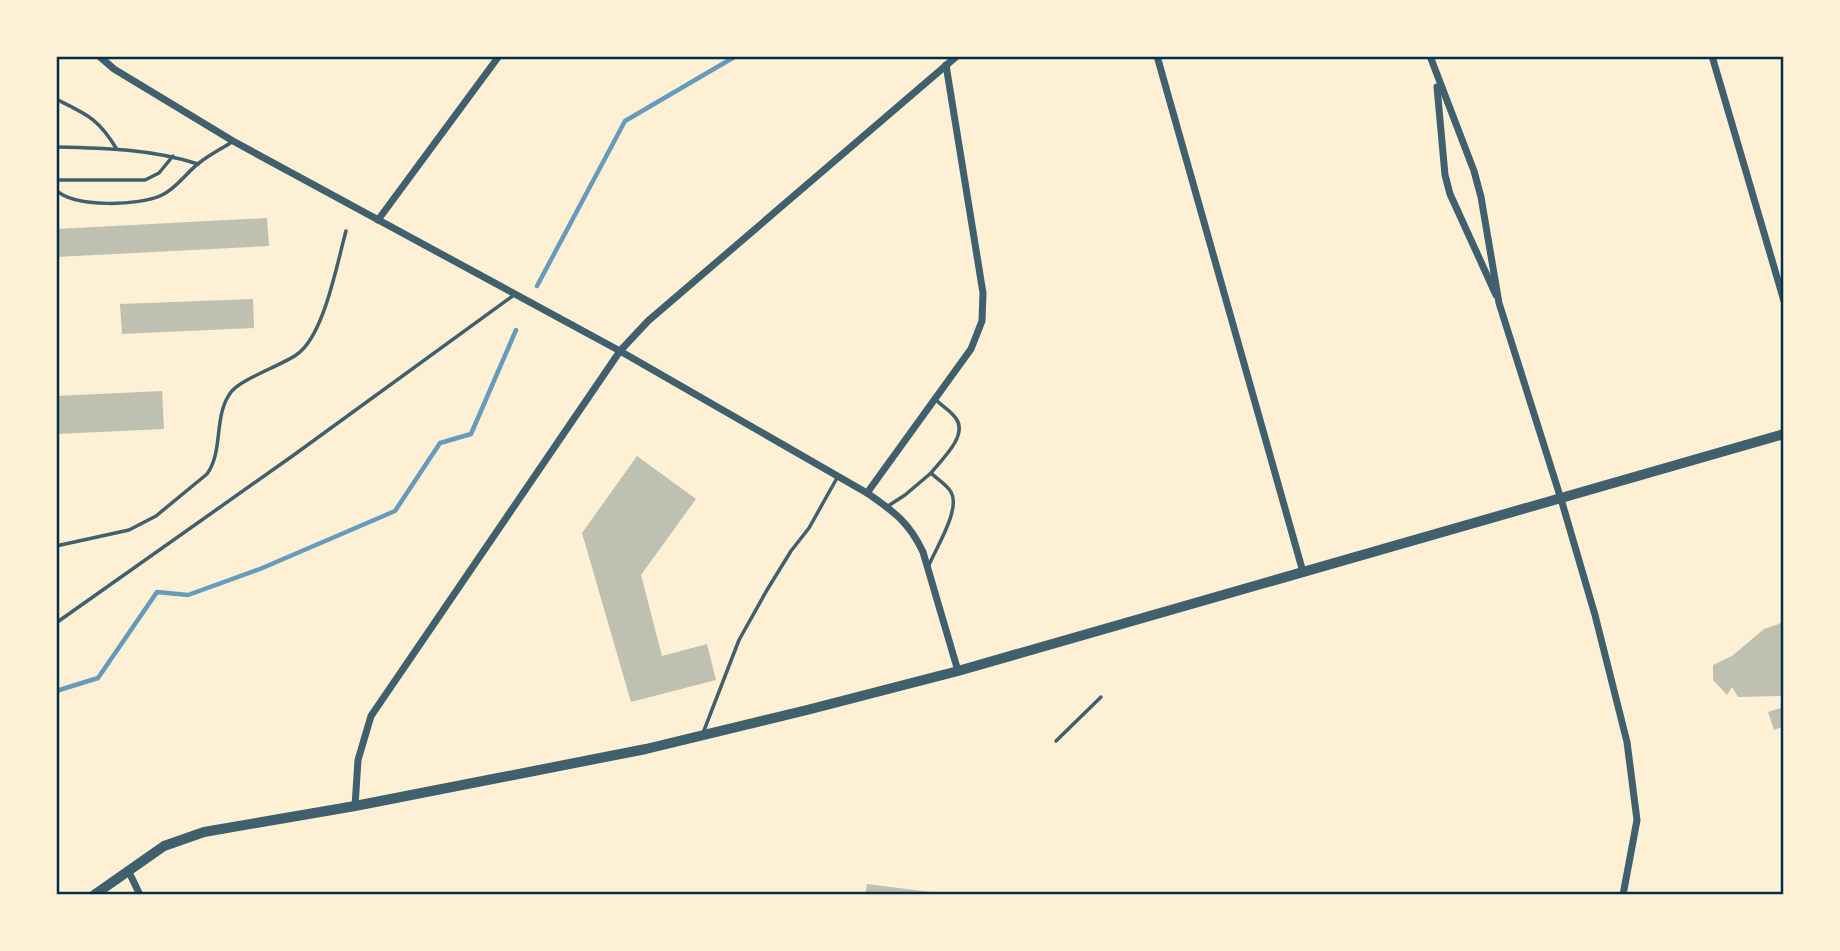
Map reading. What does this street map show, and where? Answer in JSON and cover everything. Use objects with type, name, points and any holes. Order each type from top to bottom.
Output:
[{"type":"street","points":[[99,56],[114,69],[233,141],[620,351],[899,514],[915,534],[928,566],[958,671]]},
{"type":"street","points":[[378,220],[499,56]]},
{"type":"street","points":[[355,806],[358,760],[371,716],[620,351],[648,321],[957,56]]},
{"type":"street","points":[[1157,56],[1303,572]]},
{"type":"street","points":[[1430,56],[1474,171],[1499,303]]},
{"type":"street","points":[[1712,56],[1784,301]]},
{"type":"street","points":[[867,493],[971,349],[982,321],[983,293],[946,65]]},
{"type":"street","points":[[1436,76],[1450,194],[1499,303],[1595,615],[1627,742],[1637,820],[1623,895]]},
{"type":"street","points":[[94,895],[164,846],[204,832],[355,806],[646,749],[958,671],[1784,434]]},
{"type":"street","points":[[128,870],[140,895]]},
{"type":"lane","points":[[56,99],[91,117],[105,129],[116,148]]},
{"type":"lane","points":[[56,190],[61,195],[83,202],[151,200],[173,188],[198,164],[233,141]]},
{"type":"lane","points":[[56,147],[116,148],[173,156],[198,164]]},
{"type":"lane","points":[[56,180],[145,180],[159,173],[173,156]]},
{"type":"lane","points":[[56,546],[130,530],[156,516],[207,474],[213,465],[222,408],[233,389],[299,354],[311,338],[326,305],[346,231]]},
{"type":"lane","points":[[56,623],[516,294]]},
{"type":"lane","points":[[887,506],[931,473],[957,438],[960,429],[956,418],[935,399]]},
{"type":"lane","points":[[928,566],[954,507],[951,492],[931,473]]},
{"type":"lane","points":[[702,735],[739,640],[838,477]]},
{"type":"lane","points":[[1056,741],[1101,697]]},
{"type":"building","points":[[267,218],[269,246],[56,257],[56,229]]},
{"type":"building","points":[[253,299],[254,328],[122,334],[120,304]]},
{"type":"building","points":[[162,391],[164,429],[56,434],[56,396]]},
{"type":"building","points":[[637,456],[696,499],[641,575],[662,656],[707,644],[716,680],[631,702],[582,533]]},
{"type":"building","points":[[1784,622],[1784,696],[1738,697],[1732,687],[1727,695],[1713,680],[1713,665],[1732,656],[1764,629]]},
{"type":"building","points":[[1784,707],[1784,726],[1774,730],[1768,712]]},
{"type":"building","points":[[867,884],[938,893],[938,895],[865,895]]},
{"type":"waterway","points":[[537,286],[625,121],[736,56]]},
{"type":"waterway","points":[[56,691],[98,678],[157,592],[188,595],[260,569],[395,511],[440,443],[471,434],[516,330]]}]
